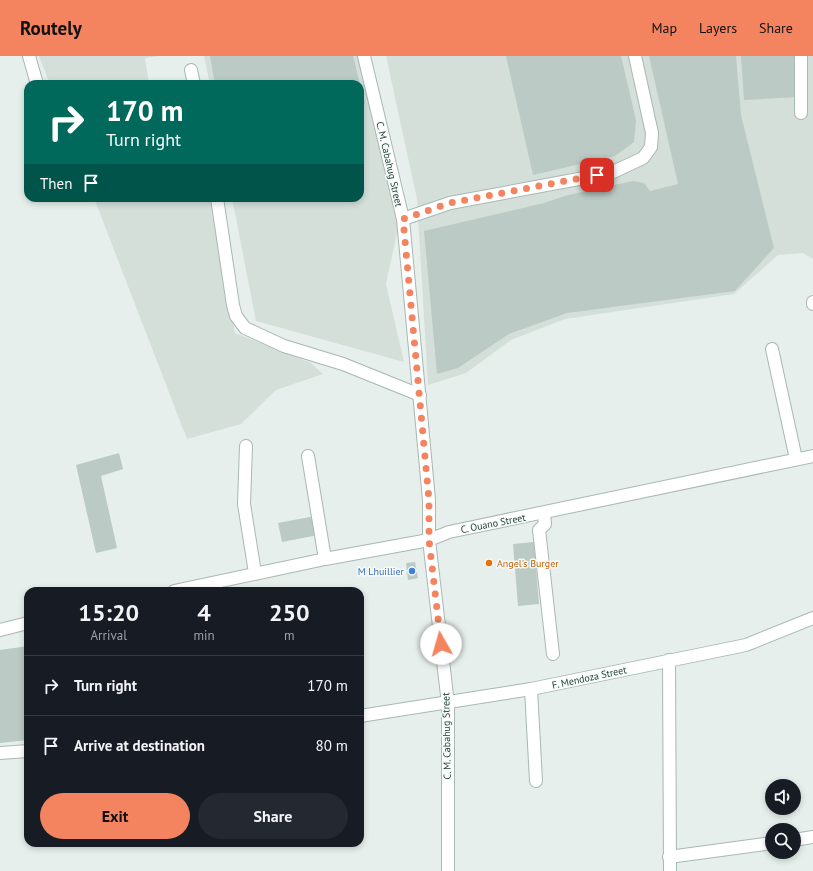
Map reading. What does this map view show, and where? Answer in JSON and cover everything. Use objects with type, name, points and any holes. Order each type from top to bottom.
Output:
[{"type":"street","points":[[29,56],[36,80]]},
{"type":"street","name":"C. M. Cabahug Street","points":[[364,56],[403,219],[429,500],[429,540],[448,704],[448,871]]},
{"type":"street","points":[[403,219],[450,203],[611,172],[643,158],[651,147],[652,133],[635,56]]},
{"type":"street","points":[[801,56],[801,113]]},
{"type":"street","points":[[191,70],[193,80]]},
{"type":"street","points":[[218,202],[232,305],[236,316],[246,328],[284,346],[343,364],[420,395]]},
{"type":"street","points":[[772,349],[796,459]]},
{"type":"street","points":[[246,446],[244,504],[255,573]]},
{"type":"street","points":[[308,456],[325,559]]},
{"type":"street","name":"C. Ouano Street","points":[[192,587],[325,559],[429,540],[449,532],[813,456]]},
{"type":"street","points":[[539,530],[545,524],[544,513]]},
{"type":"street","points":[[530,516],[531,527],[539,530]]},
{"type":"street","points":[[539,530],[553,654]]},
{"type":"street","name":"F. Mendoza Street","points":[[364,715],[448,704],[531,689],[746,645],[813,618]]},
{"type":"street","points":[[0,630],[24,624]]},
{"type":"street","points":[[669,660],[670,871]]},
{"type":"street","points":[[531,689],[536,781]]},
{"type":"street","points":[[0,753],[24,751]]},
{"type":"street","points":[[801,839],[813,837]]},
{"type":"street","points":[[669,857],[765,844]]},
{"type":"shaded area","points":[[39,56],[159,56],[145,58],[148,80],[48,80]]},
{"type":"shaded area","points":[[204,56],[360,56],[398,228],[386,284],[404,362],[256,321],[233,202],[364,202],[364,80],[209,80]]},
{"type":"shaded area","points":[[386,56],[813,56],[813,259],[803,253],[778,255],[734,294],[565,319],[511,340],[466,373],[428,385],[417,199]]},
{"type":"shaded area","points":[[96,202],[211,202],[235,333],[311,363],[323,374],[276,390],[241,424],[187,439]]},
{"type":"building","points":[[210,56],[353,56],[359,80],[214,80]]},
{"type":"building","points":[[506,56],[621,56],[636,120],[634,142],[615,156],[533,175]]},
{"type":"building","points":[[649,56],[736,56],[741,115],[774,248],[735,291],[567,313],[509,334],[458,368],[437,374],[424,231],[544,203],[568,195],[633,181],[644,183],[650,191],[678,184]]},
{"type":"building","points":[[741,56],[797,56],[799,97],[744,100]]},
{"type":"building","points":[[119,453],[123,469],[101,476],[117,548],[96,553],[76,465]]},
{"type":"building","points":[[315,516],[318,535],[282,542],[278,523]]},
{"type":"building","points":[[534,542],[539,604],[518,606],[513,544]]},
{"type":"building","name":"M Lhuillier","points":[[415,562],[418,578],[408,580],[406,563]]},
{"type":"building","points":[[24,647],[24,740],[0,743],[0,650]]},
{"type":"place","name":"Angel's Burger","points":[[489,563]]},
{"type":"place","name":"M Lhuillier","points":[[412,571]]},
{"type":"route","points":[[441,644],[429,540],[429,500],[403,219],[450,203],[597,175]]}]
